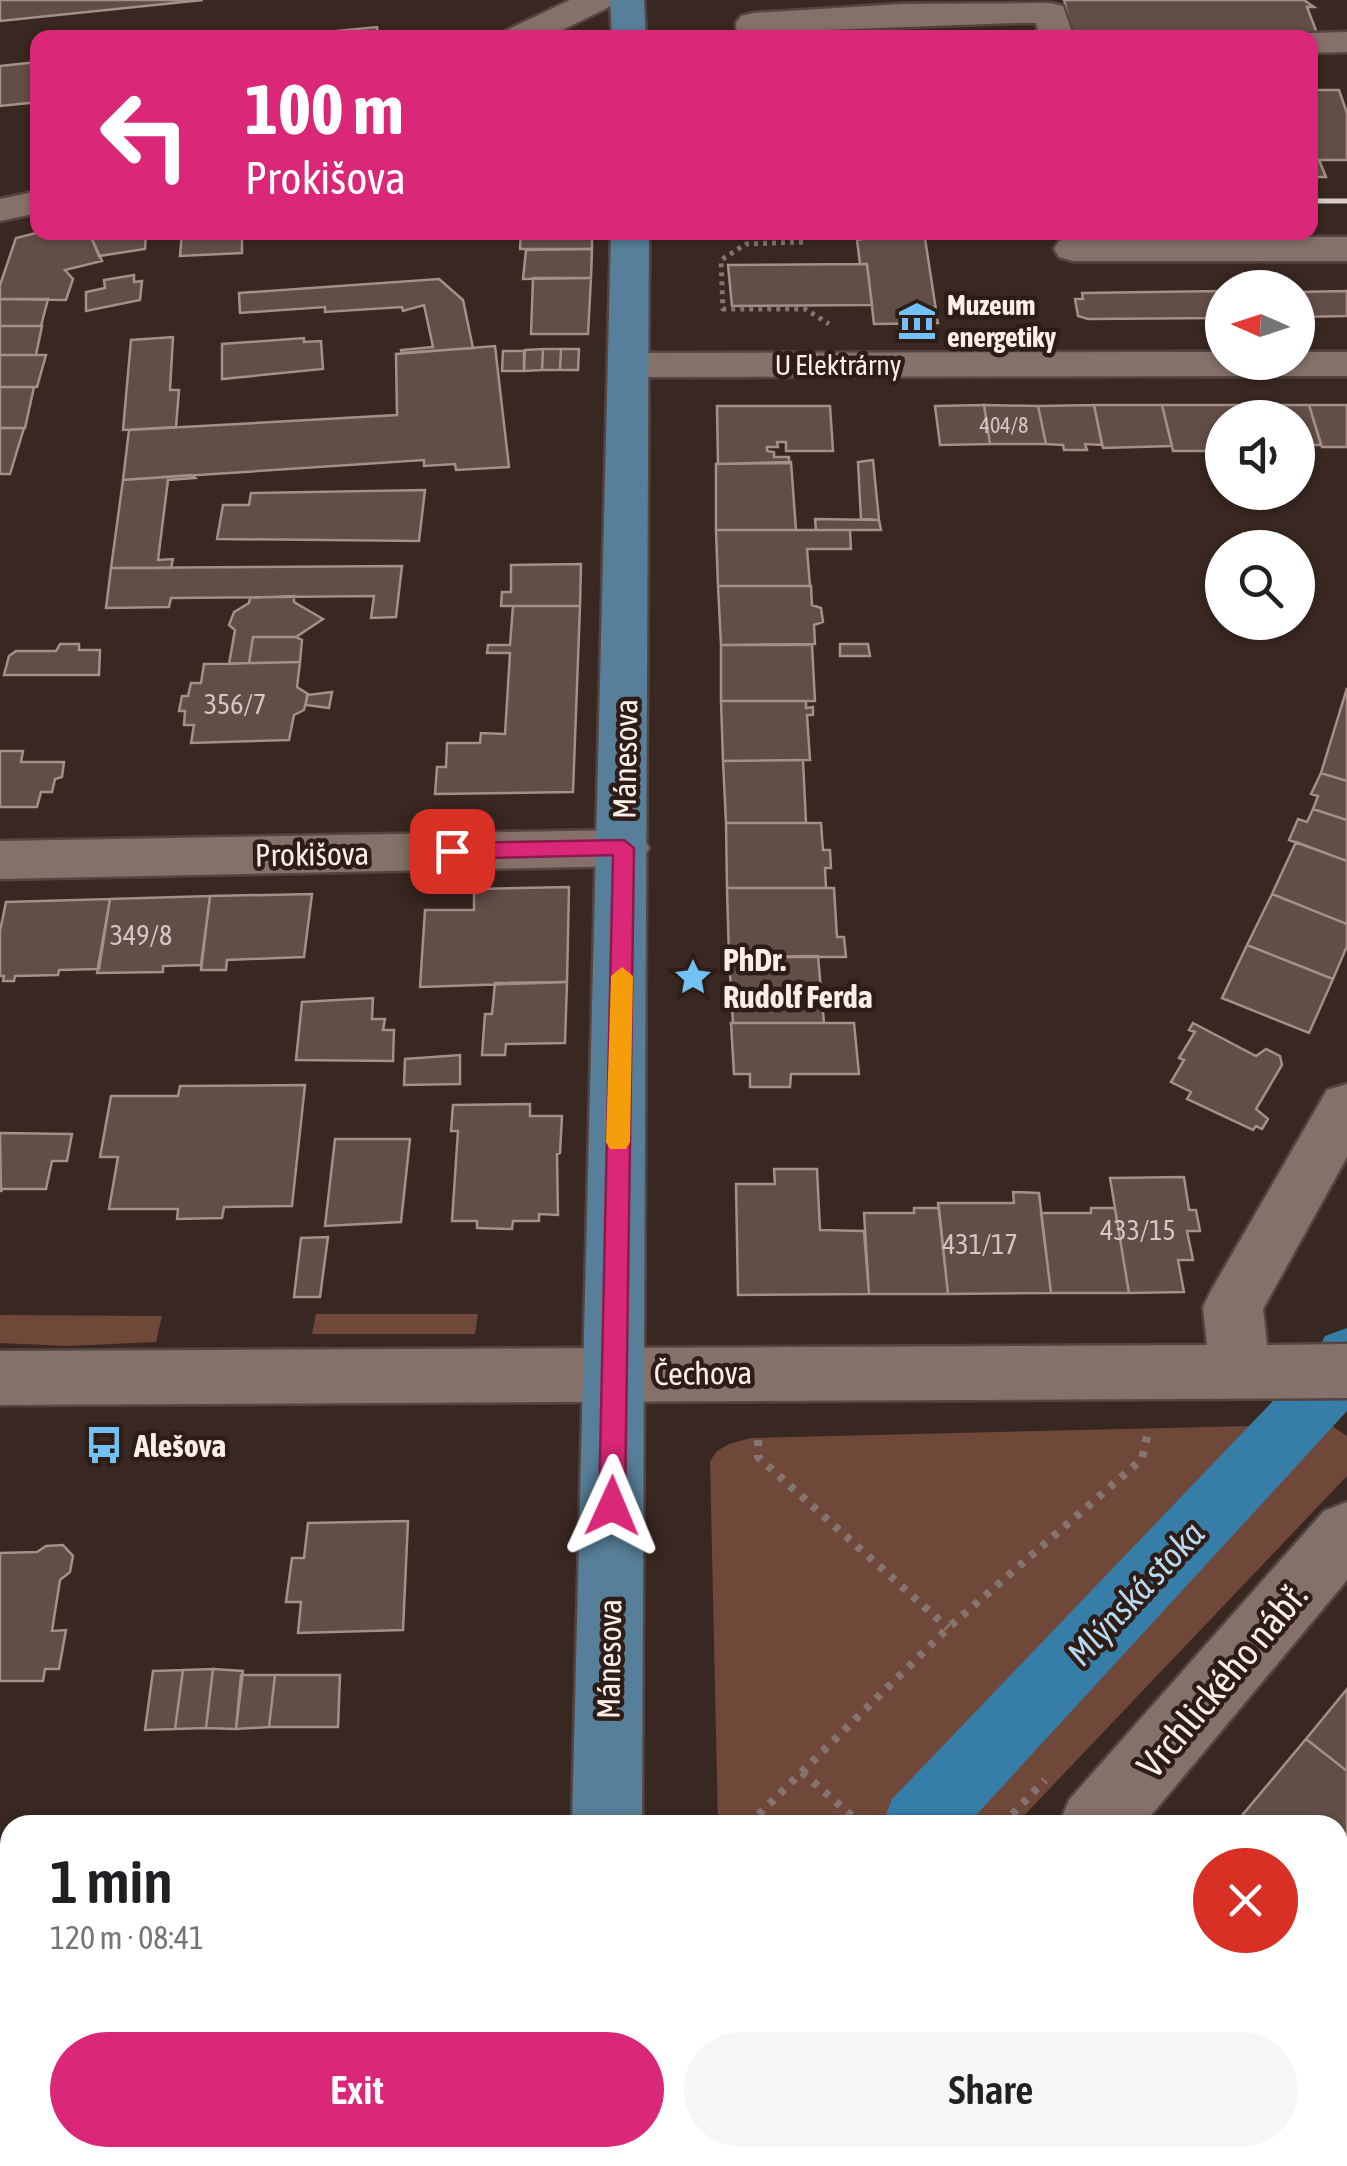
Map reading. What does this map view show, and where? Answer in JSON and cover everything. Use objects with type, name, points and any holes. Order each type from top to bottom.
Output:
[{"type":"main road","points":[[628,0],[629,30]]},
{"type":"main road","name":"Mánesova","points":[[607,1815],[630,240]]},
{"type":"street","points":[[534,30],[597,0]]},
{"type":"street","points":[[754,30],[753,22],[859,13],[1052,17]]},
{"type":"street","points":[[1318,39],[1345,29]]},
{"type":"street","points":[[0,210],[30,204]]},
{"type":"street","points":[[1072,250],[1347,249]]},
{"type":"street","name":"U Elektrárny","points":[[630,365],[1347,364]]},
{"type":"street","name":"Prokišova","points":[[0,860],[624,848]]},
{"type":"street","points":[[1245,1371],[1233,1307],[1347,1106]]},
{"type":"street","name":"Čechova","points":[[0,1378],[1347,1372]]},
{"type":"street","name":"Vrchlického nábř.","points":[[1104,1815],[1347,1532]]},
{"type":"path","points":[[803,242],[746,244],[721,260],[723,309],[805,309],[834,327]]},
{"type":"path","points":[[758,1815],[948,1628],[1142,1458],[1148,1432]]},
{"type":"path","points":[[758,1440],[758,1457],[948,1628]]},
{"type":"path","points":[[802,1772],[851,1815]]},
{"type":"shaded area","points":[[316,1314],[478,1314],[475,1334],[312,1334]]},
{"type":"shaded area","points":[[0,1315],[162,1316],[156,1342],[68,1346],[0,1343]]},
{"type":"shaded area","points":[[1329,1424],[1347,1436],[1347,1476],[1025,1815],[718,1815],[710,1461],[729,1444],[751,1438]]},
{"type":"building","points":[[0,0],[203,0],[0,21]]},
{"type":"building","points":[[1064,0],[1304,0],[1314,7],[1307,7],[1316,30],[1071,30]]},
{"type":"building","points":[[30,63],[30,103],[0,106],[0,66]]},
{"type":"building","points":[[1318,90],[1339,90],[1347,113],[1347,160],[1319,160],[1326,177],[1318,177]]},
{"type":"building","points":[[30,234],[30,240],[93,240],[102,261],[65,270],[73,279],[66,300],[0,299],[0,285],[16,238]]},
{"type":"building","points":[[92,240],[146,240],[145,249],[99,256]]},
{"type":"building","points":[[181,240],[242,240],[242,253],[180,256]]},
{"type":"building","points":[[521,240],[592,240],[592,249],[520,249]]},
{"type":"building","points":[[857,240],[925,240],[938,323],[874,324],[867,264],[860,264]]},
{"type":"building","points":[[592,249],[591,278],[523,279],[526,250]]},
{"type":"building","points":[[867,264],[872,305],[732,306],[728,265]]},
{"type":"building","points":[[134,275],[134,282],[142,281],[140,300],[86,311],[86,292],[105,288],[104,280]]},
{"type":"building","points":[[533,278],[591,278],[588,334],[531,334]]},
{"type":"building","points":[[439,279],[463,300],[473,348],[402,353],[401,350],[433,347],[424,305],[403,311],[402,307],[325,312],[325,307],[240,313],[239,293]]},
{"type":"building","points":[[1205,291],[1205,318],[1088,319],[1078,316],[1075,299],[1083,299],[1082,293]]},
{"type":"building","points":[[1347,291],[1347,316],[1315,317],[1315,292]]},
{"type":"building","points":[[0,299],[48,299],[41,326],[0,326]]},
{"type":"building","points":[[0,326],[42,326],[36,355],[0,355]]},
{"type":"building","points":[[173,337],[170,390],[179,390],[176,427],[123,430],[131,340]]},
{"type":"building","points":[[304,338],[304,342],[321,341],[323,369],[222,379],[222,344]]},
{"type":"building","points":[[495,346],[509,467],[456,470],[455,464],[424,466],[424,460],[123,480],[129,430],[397,415],[396,354]]},
{"type":"building","points":[[543,349],[561,349],[560,370],[542,370]]},
{"type":"building","points":[[543,349],[542,370],[524,371],[525,350]]},
{"type":"building","points":[[561,349],[579,349],[578,370],[560,370]]},
{"type":"building","points":[[503,351],[524,351],[524,371],[502,371]]},
{"type":"building","points":[[0,355],[46,355],[37,387],[0,387]]},
{"type":"building","points":[[0,387],[34,387],[25,428],[0,428]]},
{"type":"building","points":[[984,405],[990,444],[940,445],[935,406]]},
{"type":"building","points":[[984,405],[1038,406],[1046,444],[990,444]]},
{"type":"building","points":[[1094,405],[1102,445],[1085,444],[1087,450],[1064,450],[1063,445],[1046,444],[1038,406]]},
{"type":"building","points":[[1094,405],[1162,405],[1172,446],[1103,448]]},
{"type":"building","points":[[1162,405],[1205,405],[1205,451],[1173,451]]},
{"type":"building","points":[[1315,405],[1347,405],[1347,447],[1322,447],[1315,424]]},
{"type":"building","points":[[717,406],[830,406],[833,451],[786,451],[786,442],[777,442],[778,447],[767,447],[767,451],[774,452],[774,457],[789,457],[789,463],[718,464]]},
{"type":"building","points":[[0,428],[24,428],[10,474],[0,474]]},
{"type":"building","points":[[873,460],[879,520],[861,519],[858,462]]},
{"type":"building","points":[[791,462],[796,530],[716,530],[716,464]]},
{"type":"building","points":[[191,475],[195,478],[168,480],[158,560],[173,559],[171,568],[111,568],[123,480]]},
{"type":"building","points":[[425,490],[419,541],[217,539],[223,505],[249,505],[251,493]]},
{"type":"building","points":[[815,519],[879,520],[881,530],[816,530]]},
{"type":"building","points":[[716,530],[850,530],[851,549],[807,549],[810,586],[718,586]]},
{"type":"building","points":[[581,564],[580,606],[501,606],[502,592],[511,592],[511,565]]},
{"type":"building","points":[[402,566],[396,617],[371,618],[374,596],[171,598],[169,607],[106,608],[111,568]]},
{"type":"building","points":[[718,586],[811,586],[812,605],[821,608],[823,622],[814,625],[815,644],[721,645]]},
{"type":"building","points":[[294,596],[294,602],[323,619],[296,637],[253,637],[249,663],[229,664],[235,630],[229,625],[234,612],[249,603],[250,598]]},
{"type":"building","points":[[513,606],[580,606],[573,792],[435,794],[437,767],[446,767],[447,743],[480,743],[481,733],[505,734],[510,653],[487,653],[488,645],[510,645]]},
{"type":"building","points":[[253,637],[302,640],[300,662],[249,663]]},
{"type":"building","points":[[60,644],[79,644],[79,650],[100,650],[99,675],[4,675],[9,656],[16,651],[56,651]]},
{"type":"building","points":[[840,644],[868,644],[870,656],[840,656]]},
{"type":"building","points":[[721,645],[812,645],[815,701],[721,701]]},
{"type":"building","points":[[300,662],[297,687],[308,694],[304,710],[294,715],[289,740],[191,743],[194,725],[184,725],[185,711],[179,711],[182,696],[188,696],[191,683],[201,683],[204,664]]},
{"type":"building","points":[[1347,688],[1347,781],[1321,773]]},
{"type":"building","points":[[332,692],[329,708],[306,705],[307,695]]},
{"type":"building","points":[[721,701],[806,701],[806,708],[813,707],[813,715],[807,715],[810,760],[723,761]]},
{"type":"building","points":[[0,751],[23,751],[21,762],[64,762],[62,777],[55,779],[52,792],[41,792],[37,807],[0,807]]},
{"type":"building","points":[[803,760],[806,823],[726,823],[723,761]]},
{"type":"building","points":[[1321,773],[1347,781],[1347,820],[1313,809],[1318,796],[1311,794]]},
{"type":"building","points":[[1313,809],[1347,820],[1347,861],[1289,840],[1298,819],[1307,822]]},
{"type":"building","points":[[726,823],[821,823],[823,850],[830,850],[831,868],[825,868],[826,888],[727,888]]},
{"type":"building","points":[[1296,842],[1347,861],[1347,924],[1272,894]]},
{"type":"building","points":[[569,887],[567,982],[420,987],[425,910],[474,910],[474,889]]},
{"type":"building","points":[[727,888],[834,888],[837,937],[844,937],[846,957],[729,957]]},
{"type":"building","points":[[312,894],[304,957],[227,960],[226,970],[201,970],[210,896]]},
{"type":"building","points":[[1272,894],[1347,924],[1347,946],[1333,979],[1247,945]]},
{"type":"building","points":[[210,896],[201,965],[163,966],[163,972],[97,973],[110,899]]},
{"type":"building","points":[[110,899],[99,969],[59,970],[58,975],[15,976],[14,981],[3,981],[0,931],[6,902]]},
{"type":"building","points":[[1247,945],[1333,979],[1309,1033],[1222,998]]},
{"type":"building","points":[[818,956],[824,1023],[733,1023],[729,957]]},
{"type":"building","points":[[567,982],[565,1043],[506,1044],[505,1055],[482,1055],[485,1014],[492,1014],[495,983]]},
{"type":"building","points":[[373,998],[372,1019],[385,1019],[383,1030],[394,1030],[393,1061],[296,1060],[302,1002]]},
{"type":"building","points":[[731,1023],[854,1023],[859,1074],[791,1074],[790,1087],[750,1087],[750,1074],[734,1074]]},
{"type":"building","points":[[1193,1023],[1256,1056],[1266,1049],[1280,1056],[1282,1065],[1256,1109],[1268,1119],[1262,1129],[1256,1126],[1253,1130],[1187,1099],[1191,1092],[1171,1082],[1184,1060],[1179,1058],[1195,1032],[1189,1030]]},
{"type":"building","points":[[460,1055],[460,1084],[404,1085],[405,1059]]},
{"type":"building","points":[[305,1085],[292,1206],[224,1207],[222,1218],[177,1219],[178,1209],[109,1209],[118,1157],[100,1157],[111,1096],[178,1096],[180,1086]]},
{"type":"building","points":[[530,1104],[530,1116],[562,1116],[557,1154],[558,1215],[539,1214],[539,1221],[513,1221],[512,1229],[477,1228],[477,1221],[452,1221],[458,1131],[451,1131],[453,1105]]},
{"type":"building","points":[[0,1133],[72,1134],[67,1161],[52,1161],[46,1189],[1,1192]]},
{"type":"building","points":[[335,1139],[410,1139],[401,1222],[325,1226]]},
{"type":"building","points":[[774,1169],[817,1169],[820,1230],[864,1231],[869,1294],[738,1295],[736,1184],[775,1184]]},
{"type":"building","points":[[1184,1177],[1189,1210],[1196,1210],[1200,1231],[1187,1231],[1193,1260],[1178,1260],[1184,1292],[1129,1293],[1110,1178]]},
{"type":"building","points":[[1013,1192],[1039,1193],[1051,1293],[948,1294],[938,1203],[1014,1203]]},
{"type":"building","points":[[914,1208],[939,1208],[948,1294],[869,1294],[864,1213],[914,1213]]},
{"type":"building","points":[[1091,1208],[1115,1208],[1129,1293],[1051,1293],[1041,1213],[1091,1213]]},
{"type":"building","points":[[328,1237],[320,1297],[294,1297],[301,1238]]},
{"type":"building","points":[[408,1521],[403,1630],[298,1633],[301,1602],[286,1602],[292,1558],[304,1558],[308,1523]]},
{"type":"building","points":[[63,1545],[73,1556],[70,1572],[60,1580],[52,1631],[66,1630],[59,1669],[45,1669],[43,1681],[0,1681],[0,1553],[37,1552],[46,1546]]},
{"type":"building","points":[[213,1669],[206,1728],[175,1729],[183,1670]]},
{"type":"building","points":[[213,1669],[243,1671],[236,1729],[206,1728]]},
{"type":"building","points":[[183,1670],[175,1729],[145,1730],[153,1671]]},
{"type":"building","points":[[241,1675],[275,1675],[269,1727],[236,1729]]},
{"type":"building","points":[[275,1675],[340,1675],[338,1727],[269,1727]]},
{"type":"building","points":[[1347,1689],[1347,1771],[1306,1739]]},
{"type":"building","points":[[1306,1739],[1347,1771],[1347,1815],[1242,1815]]},
{"type":"waterway","name":"Mlýnská stoka","points":[[927,1815],[1340,1374],[1347,1356]]},
{"type":"railway","points":[[1318,201],[1347,201]]},
{"type":"slow traffic","points":[[618,1142],[622,976]]},
{"type":"place","name":"Muzeum energetiky","points":[[917,321]]},
{"type":"place","name":"PhDr. Rudolf Ferda","points":[[693,977]]},
{"type":"place","name":"Alešova","points":[[104,1445]]},
{"type":"route","points":[[452,851],[624,848],[612,1506]]}]
